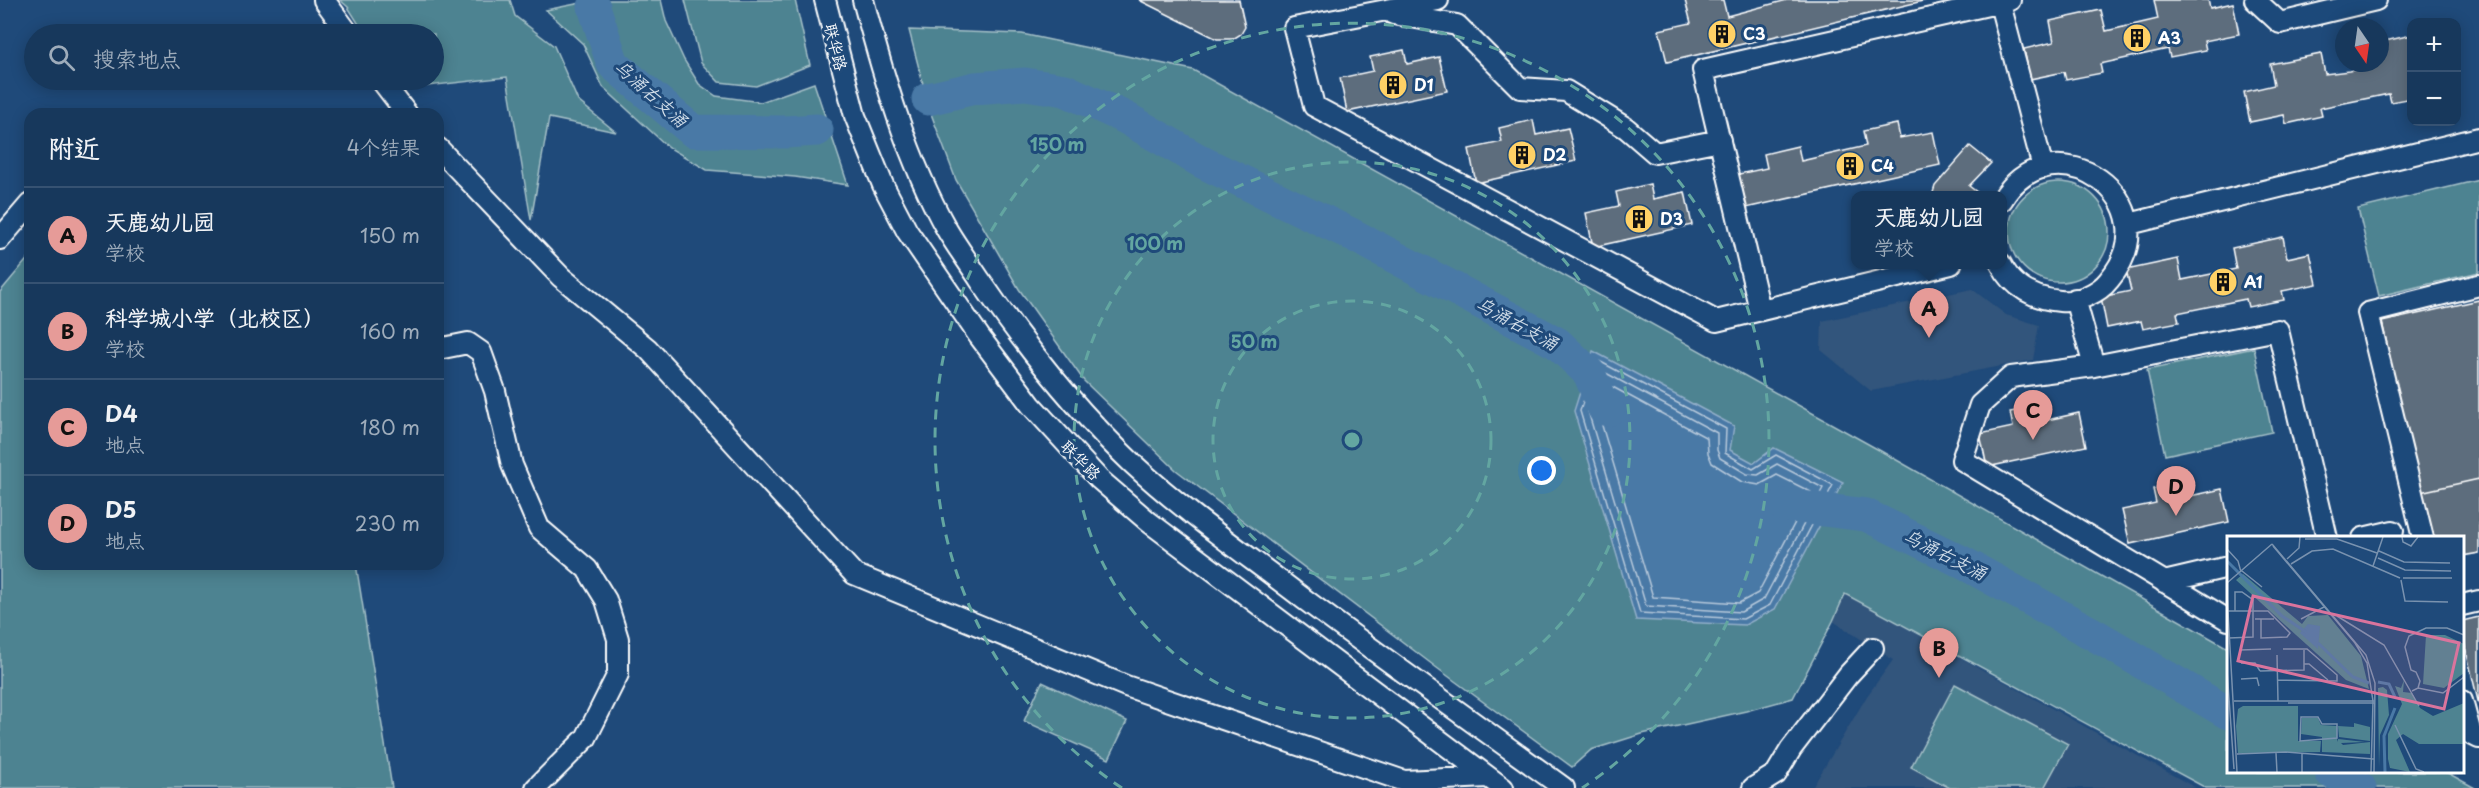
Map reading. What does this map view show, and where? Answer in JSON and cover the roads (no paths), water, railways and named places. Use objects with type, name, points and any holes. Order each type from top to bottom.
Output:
[{"type":"street","points":[[324,0],[342,24]]},
{"type":"street","name":"联华路","points":[[825,0],[855,116],[883,186],[907,231],[979,336],[1031,405],[1099,479],[1158,529],[1496,782]]},
{"type":"street","points":[[863,0],[900,124],[920,174],[947,230],[1008,321],[1065,392],[1134,465],[1188,510],[1367,646],[1564,788]]},
{"type":"street","points":[[1438,0],[1294,28],[1314,106],[1716,321],[1930,269]]},
{"type":"street","points":[[2255,0],[2280,23],[2376,0]]},
{"type":"street","points":[[1760,310],[1703,70],[2003,1],[2043,168]]},
{"type":"street","points":[[1382,12],[1457,25],[1520,88],[1566,91],[1626,128],[1655,153],[1720,140]]},
{"type":"street","points":[[388,90],[402,108]]},
{"type":"street","points":[[2128,224],[2479,138]]},
{"type":"street","points":[[444,154],[561,277],[648,349],[854,574],[1126,686],[1404,781],[1496,782]]},
{"type":"street","points":[[2004,269],[2022,289],[2042,299],[2064,302],[2086,297],[2105,285],[2120,268],[2128,247],[2128,224],[2122,203],[2108,184],[2090,172],[2067,166],[2043,168],[2025,176],[2007,192]]},
{"type":"street","points":[[0,239],[24,211]]},
{"type":"street","points":[[2422,536],[2368,312],[2479,285]]},
{"type":"street","points":[[2076,299],[2094,366]]},
{"type":"street","points":[[2227,619],[1962,460],[1980,405],[2011,377],[2094,366],[2278,330],[2327,536]]},
{"type":"street","points":[[444,348],[468,343],[481,352],[495,391],[512,465],[539,528],[587,570],[606,600],[618,639],[618,674],[586,738],[536,788]]},
{"type":"street","points":[[2367,536],[2392,531]]},
{"type":"street","points":[[2164,582],[2227,567]]},
{"type":"street","points":[[2464,605],[2479,601]]},
{"type":"street","points":[[1753,788],[1776,774],[1791,749],[1848,675],[1873,648]]},
{"type":"street","points":[[2464,705],[2471,734],[2479,738]]},
{"type":"water","points":[[1593,351],[1734,426],[1730,450],[1754,463],[1774,448],[1843,482],[1775,609],[1745,625],[1636,620],[1574,411]]},
{"type":"waterway","name":"乌涌右支涌","points":[[594,7],[613,64],[693,131],[817,130]]},
{"type":"waterway","name":"乌涌右支涌","points":[[928,99],[975,88],[1025,84],[1065,90],[1126,118],[1202,162],[1353,235],[1557,343],[1589,373],[1604,409],[1608,410]]},
{"type":"waterway","name":"乌涌右支涌","points":[[1784,505],[1866,515],[1958,560],[2095,635],[2227,712]]},
{"type":"waterway","name":"乌涌右支涌","points":[[2333,773],[2360,788]]},
{"type":"place","name":"C3","points":[[1722,34]]},
{"type":"place","name":"A3","points":[[2137,38]]},
{"type":"place","name":"D1","points":[[1393,85]]},
{"type":"place","name":"D2","points":[[1522,155]]},
{"type":"place","name":"C4","points":[[1850,166]]},
{"type":"place","name":"D3","points":[[1639,219]]},
{"type":"place","name":"A1","points":[[2223,282]]},
{"type":"place","name":"天鹿幼儿园","points":[[1929,338]]},
{"type":"place","name":"D4","points":[[2033,440]]},
{"type":"place","name":"D5","points":[[2176,516]]},
{"type":"place","name":"科学城小学（北校区）","points":[[1939,678]]}]
